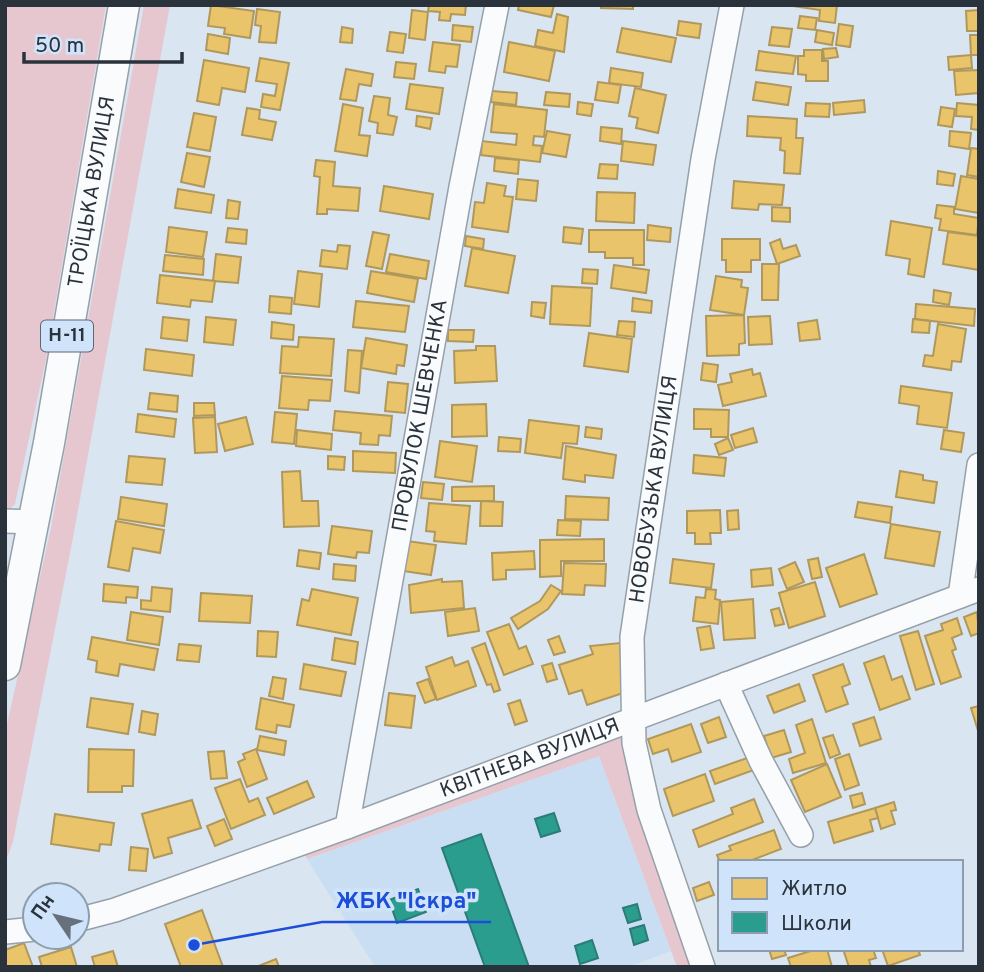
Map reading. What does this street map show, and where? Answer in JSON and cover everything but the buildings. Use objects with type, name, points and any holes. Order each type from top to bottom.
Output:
[{"type":"main road","name":"ТРОЇЦЬКА ВУЛИЦЯ","points":[[5,665],[19,522],[124,5]]},
{"type":"street","name":"ПРОВУЛОК ШЕВЧЕНКА","points":[[347,827],[461,187],[497,5]]},
{"type":"street","name":"НОВОБУЗЬКА ВУЛИЦЯ","points":[[703,967],[649,810],[631,719],[632,637],[703,159],[732,5]]},
{"type":"street","points":[[969,592],[979,465]]},
{"type":"street","name":"КВІТНЕВА ВУЛИЦЯ","points":[[91,916],[347,827],[969,592]]},
{"type":"street","points":[[726,684],[761,761],[801,835]]},
{"type":"shaded area","points":[[5,5],[106,5],[46,359],[15,504],[5,513]]},
{"type":"shaded area","points":[[144,5],[170,5],[72,543],[13,842],[5,863],[5,733],[51,528]]},
{"type":"shaded area","points":[[621,733],[626,738],[697,967],[677,967],[599,756],[307,859],[304,851]]},
{"type":"shaded area","points":[[599,756],[671,951],[628,967],[375,967],[307,859]]},
{"type":"place","name":"ЖБК \"Іскра\"","points":[[194,945]]}]
